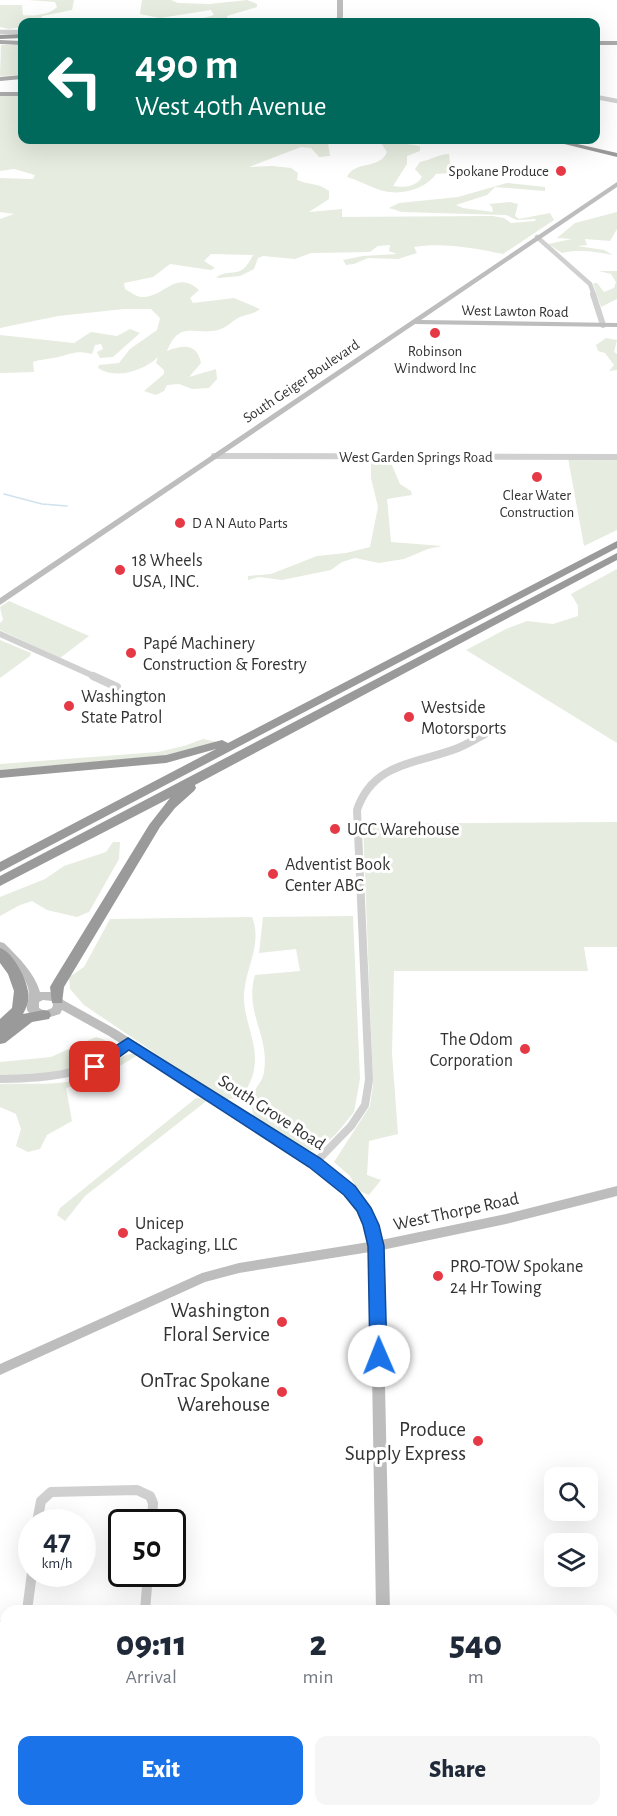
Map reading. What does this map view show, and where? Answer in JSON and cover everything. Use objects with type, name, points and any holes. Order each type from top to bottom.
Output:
[{"type":"highway","points":[[0,38],[18,38]]},
{"type":"highway","points":[[569,144],[617,155]]},
{"type":"highway","points":[[591,144],[617,150]]},
{"type":"highway","points":[[596,144],[617,150]]},
{"type":"highway","points":[[0,868],[617,544]]},
{"type":"highway","points":[[0,882],[617,556]]},
{"type":"highway","points":[[0,774],[184,756],[216,746],[296,708],[336,692]]},
{"type":"highway","points":[[55,999],[61,980],[162,814],[184,792],[226,762]]},
{"type":"highway","points":[[0,1027],[18,1010],[23,988],[5,954]]},
{"type":"highway","points":[[0,1038],[28,1017],[46,1014]]},
{"type":"main road","points":[[600,42],[617,42]]},
{"type":"main road","points":[[0,81],[18,80]]},
{"type":"main road","points":[[0,94],[18,94]]},
{"type":"street","points":[[339,18],[340,0]]},
{"type":"street","points":[[600,98],[617,100]]},
{"type":"street","name":"South Geiger Boulevard","points":[[0,602],[617,184]]},
{"type":"street","points":[[537,237],[590,284],[603,325]]},
{"type":"street","name":"West Lawton Road","points":[[412,322],[617,325]]},
{"type":"street","name":"West Garden Springs Road","points":[[214,456],[617,457]]},
{"type":"street","points":[[0,634],[117,687]]},
{"type":"street","points":[[315,1162],[351,1126],[361,1112],[365,1105],[369,1080],[357,810],[359,798],[375,779],[394,768],[460,747],[499,726]]},
{"type":"street","name":"South Grove Road","points":[[0,946],[34,987],[35,1000]]},
{"type":"street","name":"South Grove Road","points":[[5,954],[27,968],[55,999],[315,1162],[350,1190],[363,1208],[371,1225],[376,1246],[383,1605]]},
{"type":"street","points":[[41,996],[55,999],[56,1011],[46,1014],[33,1010],[32,1004],[41,996]]},
{"type":"street","name":"South Grove Road","points":[[46,1014],[83,1017]]},
{"type":"street","points":[[0,1079],[67,1076],[84,1072],[104,1062],[128,1043]]},
{"type":"street","name":"West Thorpe Road","points":[[0,1370],[202,1278],[239,1268],[376,1246],[506,1219],[617,1191]]},
{"type":"street","points":[[39,1509],[44,1495],[58,1490],[137,1490],[150,1496],[153,1509]]},
{"type":"street","points":[[28,1605],[30,1587]]},
{"type":"street","points":[[146,1605],[147,1587]]},
{"type":"shaded area","points":[[28,0],[74,0],[72,10],[42,16],[42,18],[18,18],[18,28],[0,27],[0,5],[22,5],[23,15],[27,16],[46,13],[54,9],[57,7],[55,2]]},
{"type":"shaded area","points":[[142,0],[210,4],[247,0],[257,4],[257,7],[227,16],[227,18],[204,18],[214,15],[211,10],[160,18],[140,14]]},
{"type":"shaded area","points":[[1,45],[18,45],[18,75],[0,76]]},
{"type":"shaded area","points":[[0,95],[18,95],[18,144],[328,144],[330,156],[319,157],[311,148],[301,147],[249,167],[291,168],[298,173],[297,180],[329,191],[329,199],[309,212],[342,209],[342,217],[493,216],[504,218],[511,223],[535,221],[536,219],[517,220],[506,215],[402,212],[389,208],[399,203],[458,197],[507,183],[545,187],[545,191],[495,187],[487,195],[456,205],[493,212],[489,204],[510,202],[518,204],[515,216],[519,219],[550,213],[554,220],[503,254],[436,245],[414,247],[417,253],[398,259],[368,258],[346,265],[343,260],[397,254],[389,251],[390,245],[378,246],[370,252],[311,253],[295,259],[263,256],[258,258],[254,269],[240,276],[219,278],[216,277],[241,271],[253,255],[211,254],[204,261],[215,268],[211,270],[170,264],[153,277],[124,283],[125,289],[142,297],[184,282],[199,290],[190,298],[193,303],[234,298],[260,309],[218,330],[188,331],[177,335],[167,351],[188,347],[196,352],[201,363],[189,377],[216,369],[217,379],[209,388],[192,389],[179,384],[167,385],[164,391],[156,395],[144,391],[164,374],[164,370],[156,363],[158,357],[145,366],[129,372],[105,372],[98,368],[99,365],[119,363],[130,349],[157,330],[160,318],[151,309],[124,309],[58,316],[0,328],[0,219],[14,214],[0,212],[0,178],[33,179],[35,175],[14,169],[0,171]]},
{"type":"shaded area","points":[[382,144],[420,146],[420,151],[407,156],[407,164],[393,186],[413,185],[422,177],[415,169],[420,162],[442,155],[449,154],[450,163],[457,169],[452,173],[436,174],[427,183],[402,192],[384,191],[347,177],[356,168],[384,158],[387,152]]},
{"type":"shaded area","points":[[617,212],[617,229],[610,241],[585,239],[587,245],[577,246],[604,250],[613,255],[581,251],[562,253],[548,244],[572,239],[557,238],[575,223]]},
{"type":"shaded area","points":[[599,271],[617,271],[617,299],[601,307],[593,283],[597,283],[604,292],[614,288],[616,282],[611,274]]},
{"type":"shaded area","points":[[130,329],[140,333],[113,357],[100,358],[97,352],[103,349],[101,344],[95,345],[92,354],[78,352],[33,362],[34,372],[0,373],[0,335],[74,343],[91,332],[117,336]]},
{"type":"shaded area","points":[[606,338],[617,340],[614,352],[617,354],[617,370],[609,371],[614,365],[605,353],[598,351],[596,345]]},
{"type":"shaded area","points":[[568,458],[617,459],[617,530],[584,546]]},
{"type":"shaded area","points":[[377,459],[391,463],[400,484],[411,491],[412,495],[387,499],[391,542],[442,546],[404,559],[379,563],[355,558],[342,562],[331,570],[282,580],[259,577],[248,580],[248,576],[271,574],[317,556],[346,553],[370,547],[378,507],[371,478],[371,461]]},
{"type":"shaded area","points":[[617,569],[617,743],[466,650],[527,621],[553,624],[578,616],[578,606],[571,594]]},
{"type":"shaded area","points":[[9,601],[89,636],[60,658],[0,630],[0,623],[3,620],[0,607]]},
{"type":"shaded area","points":[[0,640],[31,653],[0,678]]},
{"type":"shaded area","points":[[203,739],[217,742],[161,756],[0,770],[0,764],[158,752]]},
{"type":"shaded area","points":[[617,822],[617,947],[584,947],[588,971],[394,971],[392,1053],[398,1134],[369,1141],[367,1175],[381,1180],[369,1195],[357,1190],[350,1176],[334,1162],[370,1106],[373,1084],[363,824]]},
{"type":"shaded area","points":[[113,842],[120,842],[119,859],[89,912],[77,917],[47,910],[32,901],[0,916],[0,897],[45,879],[64,866],[106,852]]},
{"type":"shaded area","points":[[353,916],[360,1079],[354,1112],[318,1151],[305,1149],[253,1116],[251,1099],[263,1076],[265,1059],[253,1001],[252,989],[255,975],[300,971],[296,949],[259,953],[263,917]]},
{"type":"shaded area","points":[[252,917],[256,937],[245,985],[244,1004],[255,1060],[252,1077],[241,1098],[227,1099],[214,1093],[84,1005],[70,989],[69,977],[84,967],[110,919]]},
{"type":"shaded area","points":[[96,1037],[105,1040],[106,1051],[82,1068],[48,1073],[0,1075],[0,1062],[51,1057]]},
{"type":"shaded area","points":[[135,1053],[138,1055],[95,1081],[66,1088],[72,1121],[47,1135],[40,1149],[28,1152],[16,1146],[21,1129],[16,1114],[0,1107],[0,1084],[51,1083],[80,1079],[120,1057]]},
{"type":"shaded area","points":[[196,1098],[209,1099],[85,1196],[65,1221],[57,1215],[60,1208]]},
{"type":"waterway","points":[[4,494],[42,504],[67,506]]},
{"type":"place","name":"Spokane Produce","points":[[561,171]]},
{"type":"place","name":"Robinson Windword Inc","points":[[435,333]]},
{"type":"place","name":"Clear Water Construction","points":[[537,477]]},
{"type":"place","name":"D A N Auto Parts","points":[[180,523]]},
{"type":"place","name":"18 Wheels USA, INC.","points":[[120,570]]},
{"type":"place","name":"Papé Machinery Construction & Forestry","points":[[131,653]]},
{"type":"place","name":"Washington State Patrol","points":[[69,706]]},
{"type":"place","name":"Westside Motorsports","points":[[409,717]]},
{"type":"place","name":"UCC Warehouse","points":[[335,829]]},
{"type":"place","name":"Adventist Book Center ABC","points":[[273,874]]},
{"type":"place","name":"The Odom Corporation","points":[[525,1049]]},
{"type":"place","name":"Unicep Packaging, LLC","points":[[123,1233]]},
{"type":"place","name":"PRO-TOW Spokane 24 Hr Towing","points":[[438,1276]]},
{"type":"place","name":"Washington Floral Service","points":[[282,1322]]},
{"type":"place","name":"OnTrac Spokane Warehouse","points":[[282,1392]]},
{"type":"place","name":"Produce Supply Express","points":[[478,1441]]},
{"type":"route","points":[[95,1067],[128,1043],[315,1162],[350,1190],[363,1208],[371,1225],[376,1246],[379,1356]]}]
